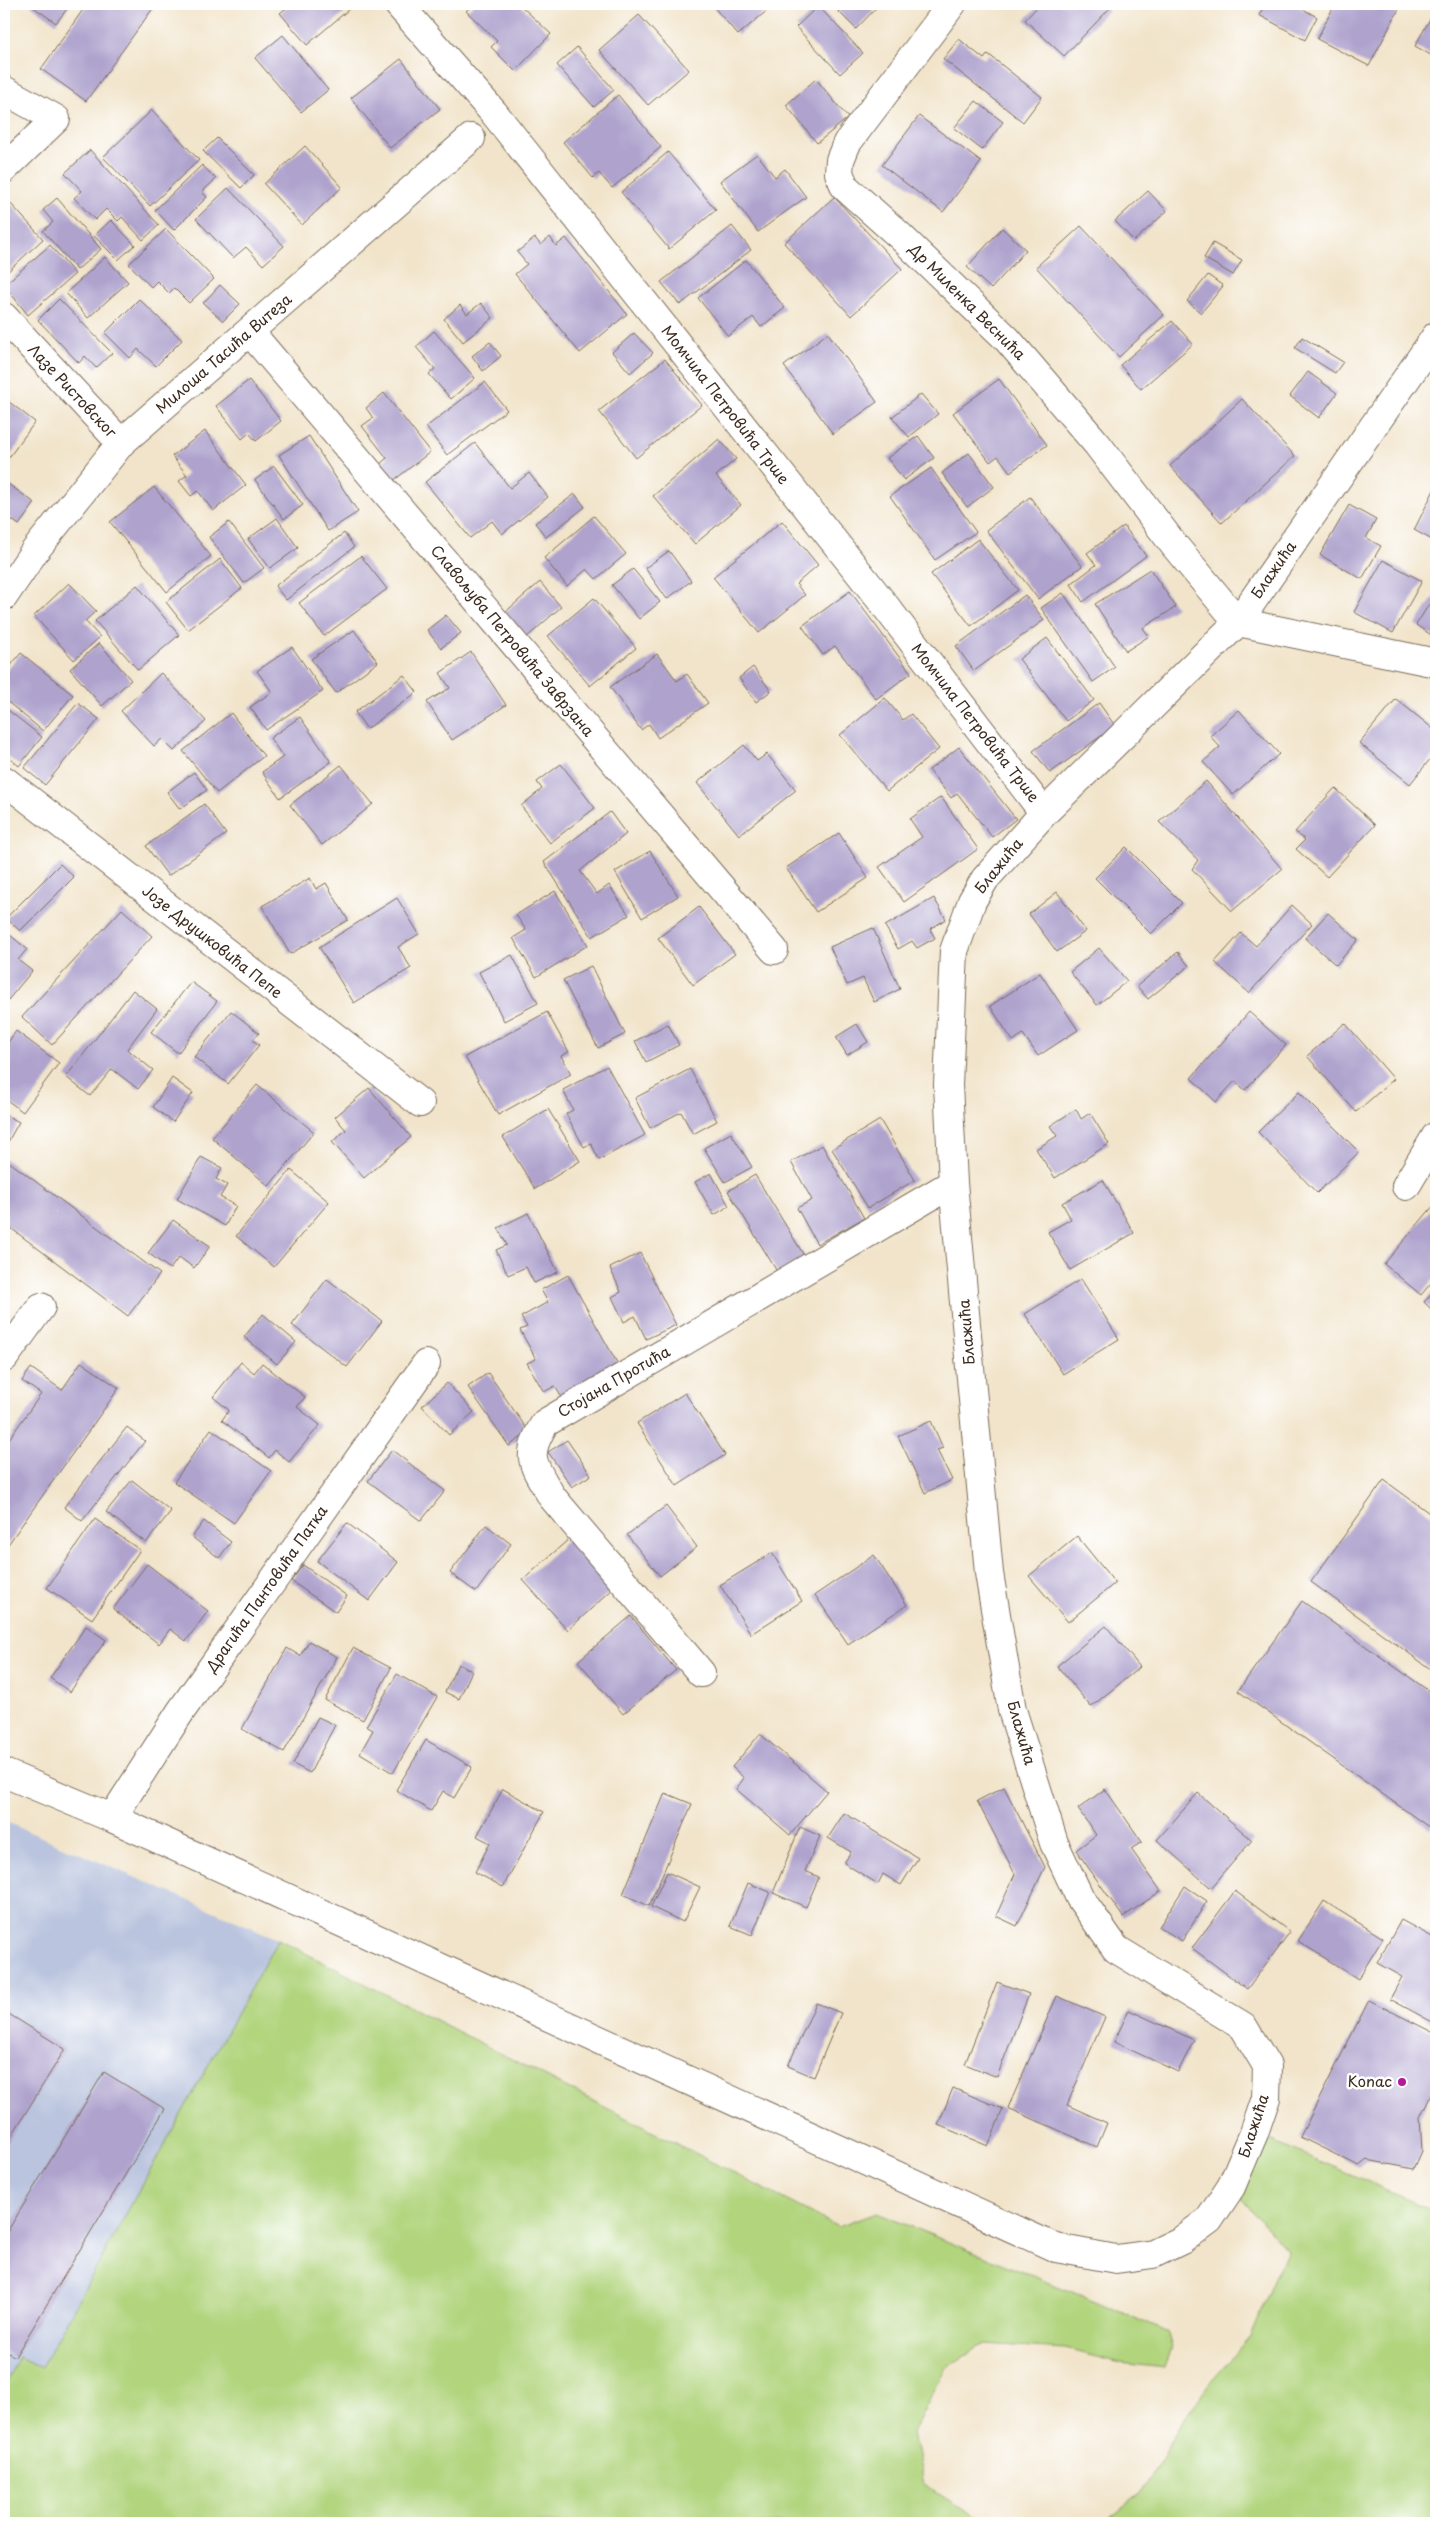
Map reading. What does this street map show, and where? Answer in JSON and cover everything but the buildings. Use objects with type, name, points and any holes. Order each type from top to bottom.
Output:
[{"type":"street","name":"Момчила Петровића Трше","points":[[398,4],[494,113],[883,603],[1044,812]]},
{"type":"street","name":"Др Миленка Веснића","points":[[952,4],[846,143],[840,160],[839,174],[845,187],[900,236],[1007,339],[1097,444],[1174,546],[1238,622]]},
{"type":"street","points":[[4,90],[56,119],[4,169]]},
{"type":"street","name":"Милоша Тасића Витеза","points":[[4,596],[34,552],[121,443],[471,138]]},
{"type":"street","name":"Лазе Ристовског","points":[[4,317],[121,443]]},
{"type":"street","name":"Славољуба Петровића Заврзана","points":[[250,332],[774,950]]},
{"type":"street","name":"Блажића","points":[[4,1773],[112,1818],[1056,2248],[1116,2259],[1153,2254],[1182,2240],[1208,2220],[1231,2187],[1254,2133],[1266,2098],[1267,2066],[1243,2026],[1116,1948],[1080,1898],[1054,1843],[1012,1710],[989,1573],[953,1184],[948,1085],[954,951],[972,901],[985,879],[1044,812],[1238,622],[1436,336]]},
{"type":"street","points":[[1238,622],[1436,663]]},
{"type":"street","name":"Јозе Друшковића Пепе","points":[[4,780],[420,1103]]},
{"type":"street","points":[[1406,1186],[1436,1136]]},
{"type":"street","name":"Стојана Протића","points":[[701,1673],[552,1497],[533,1465],[533,1442],[545,1423],[953,1184]]},
{"type":"street","points":[[4,1358],[41,1307]]},
{"type":"street","name":"Драгића Пантовића Патка","points":[[112,1818],[182,1711],[426,1364]]},
{"type":"shaded area","points":[[4,1821],[278,1939],[41,2369],[19,2357],[4,2386]]},
{"type":"green space","points":[[278,1939],[838,2227],[877,2213],[1124,2313],[1168,2333],[1172,2347],[1165,2368],[1120,2363],[1065,2349],[985,2344],[945,2368],[913,2433],[924,2484],[986,2523],[4,2523],[4,2386],[19,2357],[41,2368]]},
{"type":"green space","points":[[1254,2133],[1432,2209],[1436,2201],[1436,2523],[1104,2523],[1141,2493],[1184,2419],[1210,2383],[1250,2337],[1287,2250],[1231,2187]]},
{"type":"place","name":"Konac","points":[[1402,2082]]}]
